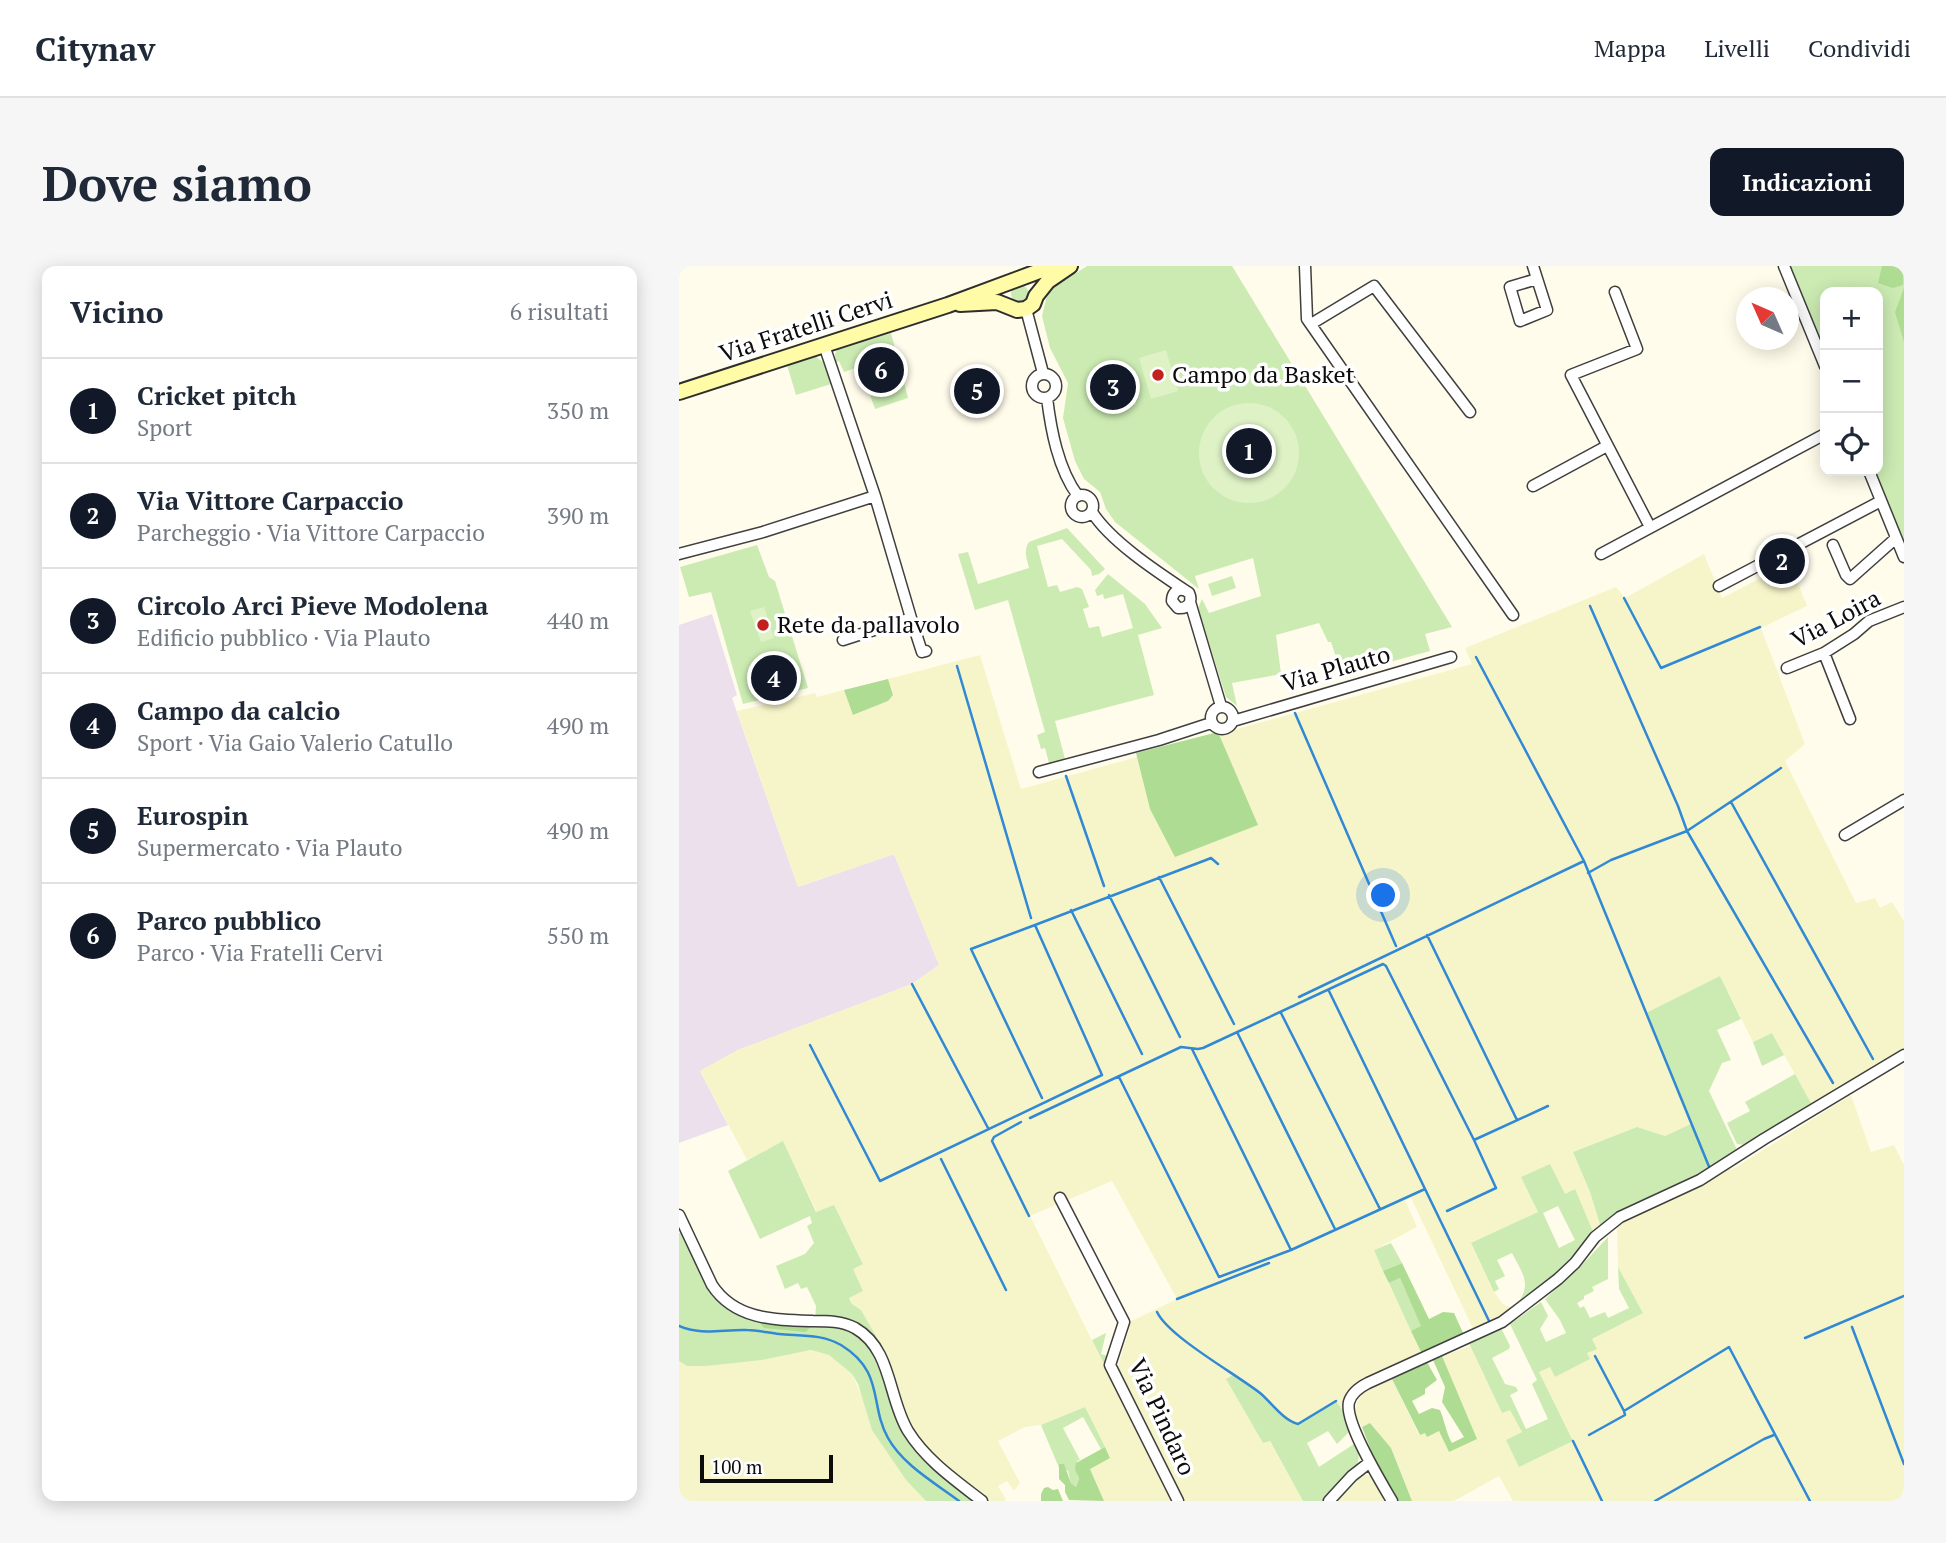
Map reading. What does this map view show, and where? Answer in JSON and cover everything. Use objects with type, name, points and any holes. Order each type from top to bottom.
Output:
[{"type":"main road","name":"Via Fratelli Cervi","points":[[679,392],[948,305],[1053,266]]},
{"type":"main road","points":[[1026,309],[1033,304],[1048,281],[1070,266]]},
{"type":"main road","points":[[1023,278],[1032,282],[1037,296]]},
{"type":"main road","points":[[1006,285],[1005,299],[1009,306]]},
{"type":"main road","name":"Via Fratelli Cervi","points":[[948,305],[997,302],[1017,310],[1026,309]]},
{"type":"street","points":[[1305,266],[1307,319],[1513,615]]},
{"type":"street","points":[[1533,266],[1547,310],[1520,321],[1510,287],[1537,279]]},
{"type":"street","points":[[1784,266],[1820,354]]},
{"type":"street","points":[[1311,324],[1374,286],[1470,412]]},
{"type":"street","points":[[1615,292],[1637,349],[1571,375],[1650,527]]},
{"type":"street","points":[[1026,309],[1043,373]]},
{"type":"street","points":[[824,345],[875,496],[922,652],[926,651]]},
{"type":"street","points":[[1043,373],[1050,375],[1056,383],[1055,392],[1047,398],[1039,397],[1032,388],[1034,378],[1043,373]]},
{"type":"street","points":[[1047,398],[1058,453],[1070,485],[1078,496]]},
{"type":"street","points":[[1601,554],[1820,437]]},
{"type":"street","points":[[1533,486],[1607,446]]},
{"type":"street","points":[[1871,476],[1904,557]]},
{"type":"street","points":[[1084,495],[1091,498],[1094,505],[1091,512],[1082,517],[1075,514],[1071,505],[1078,496],[1084,495]]},
{"type":"street","points":[[679,553],[763,531],[875,496]]},
{"type":"street","points":[[1719,586],[1881,501]]},
{"type":"street","points":[[1091,512],[1100,525],[1189,593],[1220,706],[1231,711],[1233,721]]},
{"type":"street","points":[[1833,545],[1850,579],[1896,538]]},
{"type":"street","points":[[1151,566],[1162,580],[1175,607],[1181,609],[1200,636]]},
{"type":"street","points":[[1172,598],[1177,590],[1183,590]]},
{"type":"street","points":[[1181,609],[1187,607],[1190,602]]},
{"type":"street","name":"Via Loira","points":[[1787,668],[1824,653],[1869,621],[1904,607]]},
{"type":"street","points":[[843,640],[911,618]]},
{"type":"street","points":[[1824,653],[1850,719]]},
{"type":"street","name":"Via Plauto","points":[[1039,772],[1159,740],[1211,723],[1222,729],[1233,721],[1451,657]]},
{"type":"street","points":[[1211,723],[1212,712],[1220,706]]},
{"type":"street","points":[[1845,835],[1904,800]]},
{"type":"street","points":[[1392,1501],[1370,1462],[1348,1408],[1351,1397],[1361,1387],[1502,1322],[1558,1279],[1575,1263],[1595,1237],[1620,1217],[1700,1180],[1904,1055]]},
{"type":"street","name":"Via Pindaro","points":[[1060,1198],[1124,1322],[1110,1365],[1178,1501]]},
{"type":"street","points":[[679,1215],[683,1232],[712,1285],[734,1308],[756,1317],[844,1324],[865,1335],[880,1354],[908,1431],[931,1459],[982,1501]]},
{"type":"street","points":[[1329,1501],[1370,1462]]},
{"type":"shaded area","points":[[1109,389],[1132,392],[1136,405],[1107,401]]},
{"type":"shaded area","points":[[712,614],[737,695],[732,698],[798,887],[894,854],[939,965],[912,984],[738,1050],[700,1071],[728,1125],[679,1143],[679,625]]},
{"type":"green space","points":[[1087,266],[1232,266],[1452,627],[1425,634],[1430,651],[1342,675],[1331,642],[1328,642],[1319,623],[1276,635],[1281,674],[1232,683],[1237,706],[1226,697],[1198,608],[1202,599],[1209,613],[1261,596],[1253,558],[1195,576],[1199,589],[1115,522],[1106,509],[1100,492],[1084,479],[1075,461],[1063,418],[1068,383],[1050,348],[1042,316],[1048,291]],"holes":[[[1124,367],[1130,391],[1109,388],[1107,396],[1096,396],[1098,373]]]},
{"type":"green space","points":[[1784,266],[1904,266],[1904,556],[1871,476],[1883,476],[1883,287],[1820,287],[1820,354],[1799,303],[1799,287],[1793,287]]},
{"type":"green space","points":[[1882,266],[1904,266],[1903,285],[1893,288],[1878,283]]},
{"type":"green space","points":[[1016,285],[1024,285],[1029,294],[1027,301],[1016,303],[1011,298],[1011,290]]},
{"type":"green space","points":[[1904,288],[1904,342],[1895,312]]},
{"type":"green space","points":[[891,333],[908,398],[875,409],[861,369],[858,367],[844,372],[839,361],[836,362],[835,354],[837,350]]},
{"type":"green space","name":"Campo da Basket","points":[[1166,350],[1178,391],[1151,399],[1139,358]]},
{"type":"green space","points":[[815,356],[823,362],[831,384],[796,395],[787,365]]},
{"type":"green space","points":[[1249,403],[1268,407],[1284,418],[1295,434],[1299,453],[1295,472],[1284,488],[1268,499],[1249,503],[1230,499],[1214,488],[1203,472],[1199,453],[1203,434],[1214,418],[1230,407]]},
{"type":"green space","points":[[1067,528],[1105,569],[1092,576],[1091,570],[1062,539],[1037,546],[1048,587],[1057,585],[1060,592],[1077,587],[1082,589],[1089,607],[1083,609],[1089,628],[1099,626],[1102,637],[1133,628],[1123,594],[1104,599],[1103,594],[1097,596],[1095,590],[1108,574],[1145,604],[1162,628],[1138,635],[1154,695],[1055,721],[1065,759],[1049,763],[1045,748],[1041,749],[1037,735],[1045,732],[1008,600],[975,610],[958,554],[968,552],[978,584],[1029,568],[1026,552],[1029,542]]},
{"type":"green space","points":[[757,545],[769,577],[775,581],[808,688],[743,704],[711,592],[689,597],[680,567]]},
{"type":"green space","points":[[1704,554],[1722,598],[1790,563],[1807,606],[1761,628],[1805,744],[1785,761],[1856,903],[1875,898],[1880,908],[1892,902],[1904,921],[1904,1055],[1814,1109],[1772,1033],[1753,1042],[1720,976],[1692,1124],[1665,1136],[1637,1127],[1573,1152],[1590,1192],[1602,1231],[1595,1237],[1574,1189],[1538,1212],[1471,1244],[1494,1292],[1503,1304],[1513,1308],[1476,1335],[1411,1198],[1405,1200],[1417,1227],[1374,1250],[1424,1358],[1351,1397],[1353,1425],[1336,1401],[1298,1424],[1290,1422],[1235,1374],[1263,1443],[1269,1440],[1303,1501],[1184,1501],[1117,1369],[1130,1327],[1127,1323],[1177,1299],[1112,1181],[1030,1216],[1172,1501],[1104,1501],[1090,1468],[1110,1457],[1084,1407],[1048,1424],[1025,1427],[998,1441],[1020,1483],[1014,1491],[1007,1481],[998,1486],[1006,1499],[1004,1501],[982,1501],[919,1446],[849,1297],[852,1268],[863,1263],[834,1206],[817,1212],[783,1142],[747,1160],[700,1071],[738,1050],[912,984],[939,965],[894,854],[798,887],[737,711],[815,693],[817,697],[844,690],[854,715],[888,701],[893,694],[888,679],[980,655],[1021,789],[1137,757],[1150,809],[1176,856],[1257,825],[1219,734],[1472,664],[1465,648],[1616,587],[1625,598]]},
{"type":"green space","points":[[1232,576],[1236,588],[1212,596],[1208,584]]},
{"type":"green space","name":"Rete da pallavolo","points":[[764,607],[774,638],[761,642],[750,611]]},
{"type":"green space","points":[[791,660],[798,686],[757,697],[750,670]]},
{"type":"green space","points":[[888,679],[893,695],[888,701],[853,715],[844,690]]},
{"type":"green space","points":[[1218,732],[1258,825],[1175,857],[1150,809],[1136,753]]},
{"type":"green space","points":[[1720,976],[1741,1019],[1717,1030],[1731,1060],[1722,1063],[1709,1091],[1739,1154],[1602,1231],[1590,1192],[1573,1152],[1637,1127],[1665,1136],[1691,1124],[1646,1013]]},
{"type":"green space","points":[[1772,1033],[1784,1055],[1762,1066],[1753,1042]]},
{"type":"green space","points":[[1795,1074],[1812,1105],[1746,1145],[1737,1144],[1727,1123],[1750,1111],[1745,1102]]},
{"type":"green space","points":[[1851,1095],[1871,1152],[1894,1145],[1904,1165],[1904,1501],[1513,1501],[1499,1476],[1454,1501],[1412,1501],[1391,1448],[1370,1423],[1362,1427],[1357,1418],[1355,1409],[1361,1394],[1392,1379],[1419,1435],[1425,1432],[1427,1436],[1439,1431],[1449,1452],[1476,1438],[1442,1356],[1471,1346],[1502,1413],[1510,1409],[1522,1432],[1507,1440],[1519,1466],[1573,1441],[1539,1372],[1550,1366],[1555,1377],[1589,1359],[1587,1353],[1592,1339],[1643,1313],[1618,1267],[1617,1227],[1626,1221],[1625,1214],[1726,1163],[1731,1170]]},
{"type":"green space","points":[[783,1141],[816,1212],[834,1205],[863,1264],[853,1269],[863,1291],[849,1298],[852,1304],[861,1310],[884,1350],[880,1355],[897,1404],[919,1446],[982,1501],[926,1501],[906,1480],[872,1430],[858,1384],[852,1374],[829,1355],[811,1350],[762,1360],[706,1366],[687,1366],[679,1361],[679,1233],[688,1231],[706,1275],[734,1308],[815,1321],[816,1306],[807,1287],[801,1289],[798,1283],[785,1289],[776,1266],[805,1254],[814,1243],[807,1226],[812,1223],[810,1216],[760,1239],[728,1171]]},
{"type":"green space","points":[[1550,1164],[1565,1194],[1575,1189],[1594,1234],[1546,1284],[1521,1303],[1519,1301],[1525,1283],[1512,1253],[1497,1260],[1505,1276],[1495,1281],[1499,1289],[1494,1292],[1471,1243],[1538,1212],[1521,1177]],"holes":[[[1558,1206],[1575,1240],[1559,1248],[1543,1213]]]},
{"type":"green space","points":[[1608,1237],[1608,1279],[1592,1287],[1594,1291],[1577,1303],[1580,1308],[1584,1306],[1590,1318],[1605,1312],[1608,1318],[1629,1308],[1619,1289],[1618,1267],[1643,1313],[1592,1339],[1597,1349],[1587,1353],[1590,1359],[1555,1377],[1550,1367],[1539,1372],[1573,1441],[1519,1467],[1506,1440],[1522,1432],[1510,1410],[1502,1413],[1468,1341],[1500,1326],[1510,1346],[1492,1358],[1505,1384],[1516,1387],[1518,1391],[1510,1395],[1526,1429],[1548,1419],[1532,1384],[1537,1380],[1510,1324],[1541,1302],[1548,1316],[1540,1329],[1546,1342],[1566,1333],[1545,1299]]},
{"type":"green space","points":[[1391,1243],[1402,1263],[1383,1271],[1374,1250]]},
{"type":"green space","points":[[1402,1263],[1429,1319],[1443,1312],[1454,1313],[1464,1335],[1422,1354],[1411,1331],[1421,1326],[1400,1278],[1389,1283],[1383,1271]]},
{"type":"green space","points":[[1400,1278],[1422,1327],[1411,1331],[1389,1283]]},
{"type":"green space","points":[[756,1317],[815,1321],[806,1332],[764,1328]]},
{"type":"green space","points":[[1106,1333],[1101,1354],[1108,1356],[1107,1370],[1092,1340]]},
{"type":"green space","points":[[811,1350],[829,1355],[852,1374],[883,1445],[906,1480],[926,1501],[679,1501],[679,1361],[687,1366],[762,1360]]},
{"type":"green space","points":[[1442,1356],[1477,1439],[1449,1452],[1439,1431],[1427,1437],[1425,1433],[1420,1435],[1392,1379],[1427,1362],[1437,1380],[1425,1389],[1425,1394],[1412,1401],[1419,1414],[1432,1408],[1440,1410],[1452,1443],[1464,1437],[1442,1402],[1445,1387],[1433,1360]]},
{"type":"green space","points":[[1235,1374],[1290,1422],[1298,1424],[1336,1401],[1347,1416],[1351,1430],[1337,1444],[1328,1431],[1307,1443],[1319,1467],[1357,1442],[1359,1451],[1352,1475],[1329,1501],[1303,1501],[1270,1441],[1263,1443],[1226,1379]]},
{"type":"green space","points":[[1085,1407],[1105,1447],[1101,1449],[1083,1417],[1063,1428],[1080,1460],[1077,1461],[1079,1479],[1076,1487],[1071,1483],[1068,1471],[1059,1466],[1060,1470],[1041,1425]]},
{"type":"green space","points":[[1370,1423],[1391,1448],[1412,1501],[1397,1501],[1375,1461],[1362,1427]]},
{"type":"green space","points":[[1105,1447],[1110,1458],[1090,1469],[1104,1501],[1069,1500],[1065,1485],[1059,1479],[1059,1464],[1064,1464],[1071,1483],[1076,1487],[1079,1479],[1076,1463]]},
{"type":"green space","points":[[1366,1474],[1386,1501],[1338,1501],[1362,1475]]},
{"type":"green space","points":[[1044,1488],[1058,1489],[1063,1501],[1041,1501]]},
{"type":"waterway","points":[[1624,598],[1661,668],[1760,627]]},
{"type":"waterway","points":[[1588,873],[1611,860],[1687,831],[1590,606]]},
{"type":"waterway","points":[[1476,657],[1584,861],[1710,1169]]},
{"type":"waterway","points":[[957,666],[1031,918]]},
{"type":"waterway","points":[[1295,713],[1396,946]]},
{"type":"waterway","points":[[1781,768],[1687,831],[1833,1083]]},
{"type":"waterway","points":[[1066,776],[1104,886]]},
{"type":"waterway","points":[[1731,802],[1873,1059]]},
{"type":"waterway","points":[[810,1045],[880,1181],[1102,1075],[1035,925],[1211,858],[1218,864]]},
{"type":"waterway","points":[[1299,997],[1584,861]]},
{"type":"waterway","points":[[1159,877],[1234,1024]]},
{"type":"waterway","points":[[1109,895],[1180,1037]]},
{"type":"waterway","points":[[1071,910],[1142,1054]]},
{"type":"waterway","points":[[1035,925],[971,949],[1042,1098]]},
{"type":"waterway","points":[[1427,935],[1517,1120]]},
{"type":"waterway","points":[[1030,1118],[1181,1047],[1203,1048],[1383,964],[1474,1140],[1548,1106]]},
{"type":"waterway","points":[[912,984],[988,1128]]},
{"type":"waterway","points":[[1329,991],[1491,1325]]},
{"type":"waterway","points":[[1281,1013],[1380,1209]]},
{"type":"waterway","points":[[1237,1032],[1335,1229]]},
{"type":"waterway","points":[[1192,1049],[1291,1250]]},
{"type":"waterway","points":[[1119,1077],[1219,1277],[1291,1250],[1425,1189]]},
{"type":"waterway","points":[[1021,1122],[994,1137],[992,1141],[1029,1216]]},
{"type":"waterway","points":[[1447,1211],[1496,1188],[1474,1140]]},
{"type":"waterway","points":[[941,1159],[1006,1290]]},
{"type":"waterway","points":[[1177,1299],[1269,1263]]},
{"type":"waterway","points":[[1805,1338],[1904,1296]]},
{"type":"waterway","points":[[1157,1312],[1175,1333],[1260,1393],[1293,1422],[1298,1424],[1336,1401]]},
{"type":"waterway","points":[[679,1326],[704,1331],[751,1330],[811,1336],[841,1345],[855,1355],[870,1377],[882,1425],[894,1448],[920,1473],[959,1501]]},
{"type":"waterway","points":[[1852,1327],[1904,1464]]},
{"type":"waterway","points":[[1595,1356],[1624,1411],[1729,1347],[1810,1501]]},
{"type":"waterway","points":[[1589,1435],[1625,1415],[1624,1411]]},
{"type":"waterway","points":[[1655,1501],[1774,1435]]},
{"type":"waterway","points":[[1573,1441],[1602,1501]]},
{"type":"place","name":"Parco pubblico","points":[[881,370]]},
{"type":"place","name":"Campo da Basket","points":[[1158,375]]},
{"type":"place","name":"Circolo Arci Pieve Modolena","points":[[1113,387]]},
{"type":"place","name":"Eurospin","points":[[977,391]]},
{"type":"place","name":"Cricket pitch","points":[[1249,451]]},
{"type":"place","name":"Via Vittore Carpaccio","points":[[1782,561]]},
{"type":"place","name":"Rete da pallavolo","points":[[763,625]]},
{"type":"place","name":"Campo da calcio","points":[[774,678]]}]
